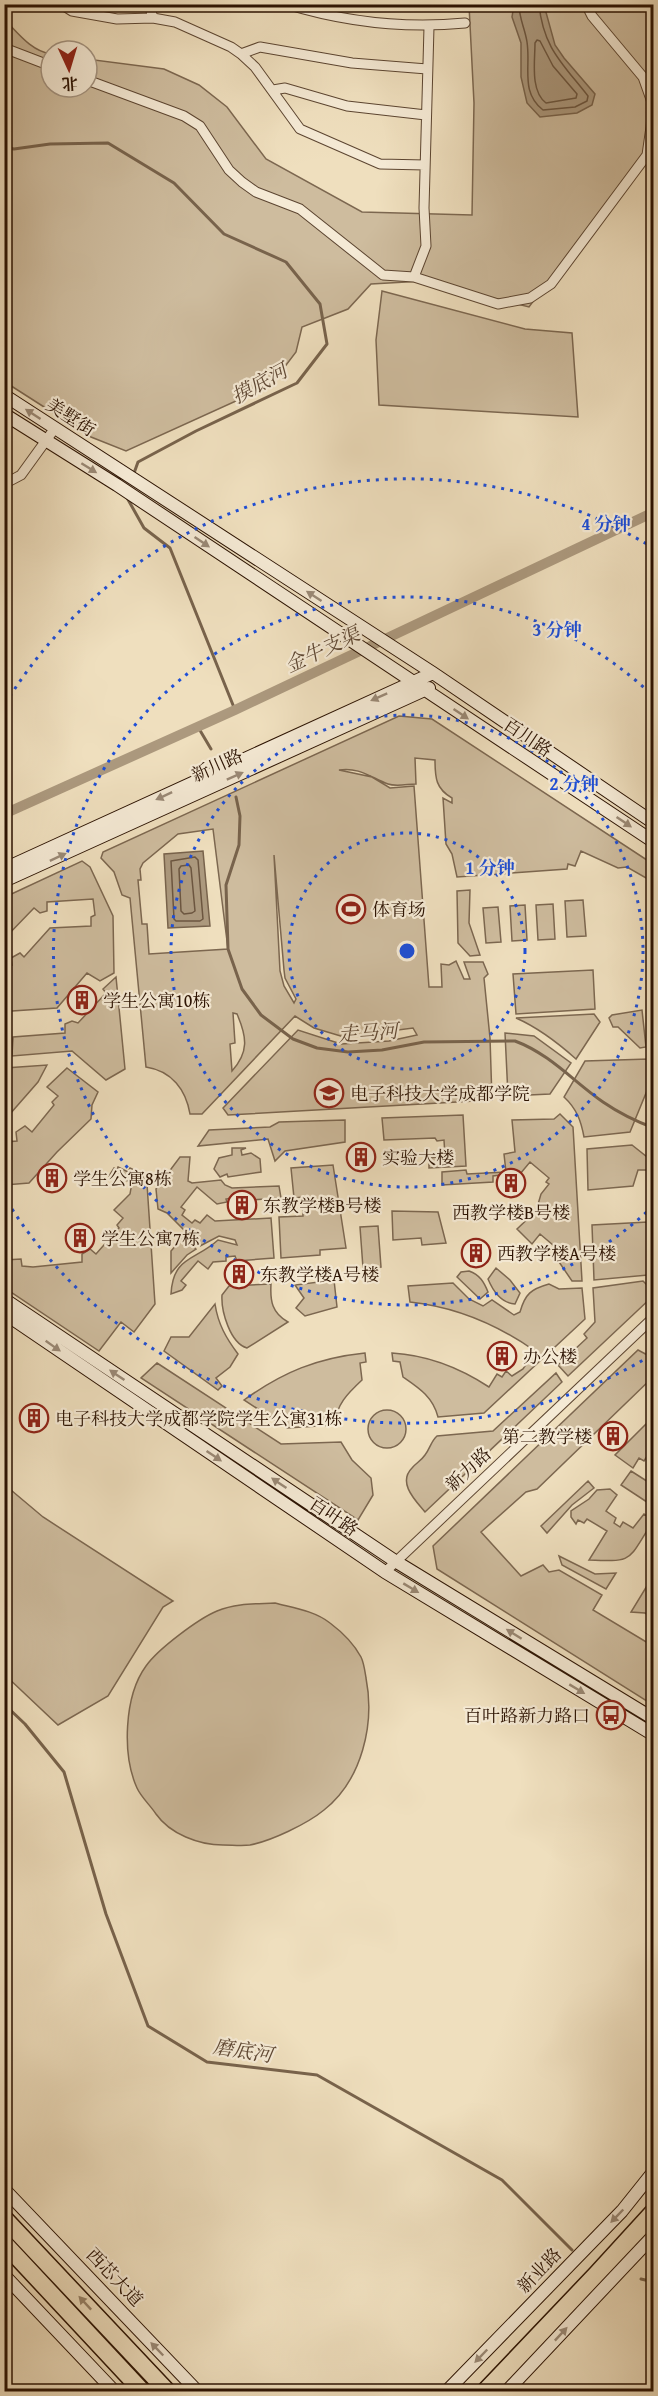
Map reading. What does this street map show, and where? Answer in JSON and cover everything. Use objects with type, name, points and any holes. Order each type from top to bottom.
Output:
[{"type":"highway","points":[[4,2218],[168,2391]]},
{"type":"highway","points":[[4,2243],[143,2391]]},
{"type":"street","points":[[61,4],[72,11],[117,19],[153,18],[175,22],[231,47],[241,54],[255,67],[300,129],[380,164],[425,165]]},
{"type":"street","points":[[149,4],[153,18]]},
{"type":"street","points":[[286,4],[363,23],[429,27],[465,23]]},
{"type":"street","points":[[99,84],[184,116],[200,126],[230,170],[242,182],[256,192],[300,209],[383,275],[414,277],[498,304],[530,298],[551,284],[647,155],[653,105],[643,76],[592,16],[586,4]]},
{"type":"street","points":[[414,277],[426,246],[425,165],[429,27]]},
{"type":"street","points":[[241,54],[260,47],[352,63],[428,69]]},
{"type":"street","points":[[4,48],[39,61]]},
{"type":"street","points":[[273,90],[285,88],[347,106],[426,115]]},
{"type":"street","name":"美墅街","points":[[4,395],[363,628]]},
{"type":"street","name":"美墅街","points":[[4,414],[117,485],[345,637]]},
{"type":"street","points":[[4,484],[21,475],[55,428]]},
{"type":"street","name":"百川路","points":[[363,628],[654,822]]},
{"type":"street","name":"百川路","points":[[345,637],[654,842]]},
{"type":"street","name":"新川路","points":[[4,869],[433,674]]},
{"type":"street","name":"新川路","points":[[4,881],[444,681]]},
{"type":"street","name":"百叶路","points":[[8,1311],[395,1561],[654,1719]]},
{"type":"street","name":"百叶路","points":[[8,1311],[385,1572],[654,1735]]},
{"type":"street","name":"新力路","points":[[385,1572],[654,1317]]},
{"type":"street","name":"新业路","points":[[446,2391],[622,2211],[654,2171]]},
{"type":"street","name":"西芯大道","points":[[4,2189],[198,2391]]},
{"type":"street","points":[[506,2391],[654,2235]]},
{"type":"street","points":[[4,2275],[115,2391]]},
{"type":"shaded area","points":[[469,5],[653,5],[653,140],[529,307],[424,281],[371,284],[348,309],[302,327],[296,352],[271,385],[126,451],[91,437],[5,382],[4,19],[39,50],[39,99],[99,99],[99,61],[164,69],[199,85],[227,107],[266,159],[362,212],[472,215],[474,103]]},
{"type":"shaded area","points":[[382,291],[525,329],[572,333],[578,417],[379,405],[376,340]]},
{"type":"shaded area","points":[[399,716],[432,719],[653,864],[653,882],[627,867],[618,868],[581,851],[575,866],[568,864],[567,869],[457,877],[452,854],[446,844],[443,798],[452,803],[452,798],[437,782],[435,760],[415,758],[416,784],[391,785],[359,771],[339,770],[372,777],[390,788],[414,786],[429,987],[442,987],[441,964],[449,965],[456,961],[464,979],[470,979],[464,962],[483,962],[488,974],[484,978],[490,1038],[492,1100],[228,1115],[223,1108],[298,1030],[341,1044],[389,1041],[417,1035],[413,1028],[344,1037],[314,1028],[295,1016],[202,1114],[190,1114],[185,1097],[176,1083],[163,1073],[146,1067],[130,898],[122,895],[114,872],[101,858],[103,852]],"holes":[[[213,829],[228,949],[149,954],[147,924],[142,924],[138,880],[141,880],[140,869],[143,863],[178,834]],[[274,855],[285,978],[296,999],[294,1003],[284,986],[280,971]],[[233,1013],[237,1014],[245,1044],[238,1064],[232,1071],[230,1044],[235,1043]]]},
{"type":"shaded area","points":[[82,861],[90,867],[113,916],[114,973],[100,981],[87,973],[57,1008],[12,1011],[5,1018],[5,966],[12,965],[11,958],[20,953],[24,957],[50,928],[91,926],[91,917],[95,915],[93,899],[47,902],[47,911],[40,913],[34,908],[5,938],[5,897]]},
{"type":"shaded area","points":[[470,890],[469,923],[480,955],[470,956],[458,943],[457,891]]},
{"type":"shaded area","points":[[583,900],[586,936],[567,937],[565,901]]},
{"type":"shaded area","points":[[553,904],[555,939],[538,940],[536,905]]},
{"type":"shaded area","points":[[525,905],[527,940],[512,941],[510,906]]},
{"type":"shaded area","points":[[498,907],[501,942],[486,943],[483,908]]},
{"type":"shaded area","points":[[593,970],[595,1009],[516,1014],[513,974]]},
{"type":"shaded area","points":[[116,977],[125,1069],[106,1080],[72,1051],[12,1056],[13,1037],[65,1033],[65,1024],[72,1021],[78,1023],[106,993],[103,989]]},
{"type":"shaded area","points":[[642,1010],[646,1047],[640,1048],[618,1027],[613,1027],[609,1018],[612,1015]]},
{"type":"shaded area","points":[[594,1014],[600,1022],[576,1059],[548,1036],[516,1018]]},
{"type":"shaded area","points":[[505,1033],[534,1036],[571,1063],[550,1094],[508,1096]]},
{"type":"shaded area","points":[[649,1059],[653,1062],[653,1076],[630,1132],[584,1137],[578,1116],[564,1097],[585,1061]]},
{"type":"shaded area","points":[[47,1065],[38,1082],[10,1114],[5,1114],[5,1068]]},
{"type":"shaded area","points":[[67,1068],[98,1092],[92,1105],[91,1119],[29,1183],[5,1185],[5,1142],[17,1141],[16,1132],[25,1126],[32,1132],[54,1105],[52,1102],[58,1096],[47,1087]]},
{"type":"shaded area","points":[[560,1114],[573,1127],[582,1281],[572,1281],[555,1256],[560,1251],[540,1234],[532,1244],[517,1229],[536,1211],[541,1194],[549,1184],[546,1182],[549,1178],[530,1162],[515,1180],[501,1181],[500,1175],[493,1176],[493,1182],[442,1185],[442,1172],[466,1170],[467,1174],[506,1172],[504,1154],[515,1152],[512,1120],[554,1119]]},
{"type":"shaded area","points":[[463,1115],[466,1166],[429,1168],[429,1158],[445,1156],[444,1140],[437,1141],[435,1138],[384,1140],[382,1118]]},
{"type":"shaded area","points":[[345,1120],[345,1142],[285,1151],[275,1161],[268,1139],[198,1146],[209,1130],[270,1127],[279,1122]]},
{"type":"shaded area","points":[[632,1145],[652,1161],[653,1170],[638,1170],[633,1186],[588,1190],[587,1149]]},
{"type":"shaded area","points":[[232,1148],[246,1148],[241,1150],[242,1155],[251,1153],[260,1159],[261,1172],[228,1177],[227,1174],[220,1177],[214,1169],[219,1158],[232,1155]]},
{"type":"shaded area","points":[[180,1157],[190,1157],[188,1181],[192,1183],[221,1180],[232,1188],[279,1186],[281,1198],[236,1201],[232,1198],[226,1199],[227,1202],[217,1204],[197,1187],[181,1207],[185,1210],[182,1215],[192,1223],[195,1220],[200,1223],[207,1215],[215,1221],[271,1218],[274,1258],[237,1261],[235,1256],[226,1257],[226,1261],[213,1262],[208,1269],[198,1261],[181,1281],[186,1285],[182,1290],[171,1294],[176,1272],[187,1261],[218,1240],[237,1245],[235,1240],[219,1236],[200,1246],[167,1213],[158,1209],[156,1189]]},
{"type":"shaded area","points":[[333,1165],[346,1248],[320,1250],[320,1255],[281,1258],[279,1217],[303,1216],[302,1197],[294,1198],[291,1168]]},
{"type":"shaded area","points":[[118,1167],[128,1172],[130,1168],[141,1173],[147,1184],[155,1304],[134,1332],[121,1322],[99,1351],[5,1288],[5,1260],[21,1259],[22,1266],[33,1267],[82,1262],[82,1254],[90,1249],[96,1254],[119,1228],[117,1225],[123,1218],[114,1210],[130,1194],[132,1182],[109,1176],[114,1168],[117,1170]]},
{"type":"shaded area","points":[[392,1211],[438,1212],[446,1243],[422,1245],[421,1238],[393,1240]]},
{"type":"shaded area","points":[[648,1222],[653,1225],[653,1278],[648,1275],[594,1280],[592,1225]]},
{"type":"shaded area","points":[[378,1226],[381,1267],[363,1268],[360,1227]]},
{"type":"shaded area","points":[[184,1236],[196,1249],[187,1255],[171,1273],[171,1251]]},
{"type":"shaded area","points":[[496,1268],[520,1293],[515,1304],[502,1299],[490,1283],[488,1279]]},
{"type":"shaded area","points":[[469,1271],[481,1279],[488,1292],[480,1299],[457,1277],[461,1272]]},
{"type":"shaded area","points":[[334,1280],[337,1307],[305,1316],[296,1308],[304,1298],[295,1285]]},
{"type":"shaded area","points":[[643,1281],[653,1291],[653,1296],[568,1376],[558,1365],[587,1338],[584,1334],[595,1322],[593,1288]]},
{"type":"shaded area","points":[[453,1283],[469,1299],[483,1306],[492,1300],[514,1315],[520,1312],[530,1293],[538,1288],[549,1284],[559,1289],[582,1288],[585,1319],[484,1413],[438,1417],[429,1398],[403,1377],[400,1362],[393,1361],[392,1353],[418,1356],[443,1364],[489,1387],[497,1374],[502,1377],[506,1371],[512,1376],[523,1369],[535,1351],[506,1333],[476,1319],[444,1308],[410,1302],[408,1286]]},
{"type":"shaded area","points":[[271,1284],[275,1311],[288,1322],[247,1348],[241,1345],[231,1333],[223,1309],[222,1295],[229,1286]]},
{"type":"shaded area","points":[[215,1304],[223,1331],[238,1354],[230,1367],[216,1378],[222,1386],[218,1390],[164,1351],[171,1337],[189,1337]]},
{"type":"shaded area","points":[[638,1350],[653,1358],[653,1377],[537,1489],[526,1492],[481,1532],[521,1576],[543,1565],[549,1572],[559,1570],[602,1595],[593,1610],[653,1646],[653,1705],[437,1569],[433,1546]]},
{"type":"shaded area","points":[[365,1353],[366,1362],[360,1363],[362,1380],[344,1400],[334,1425],[287,1428],[244,1400],[258,1390],[301,1368],[348,1355]]},
{"type":"shaded area","points":[[157,1363],[281,1444],[341,1442],[352,1460],[371,1478],[373,1495],[358,1520],[141,1378]]},
{"type":"shaded area","points":[[556,1373],[562,1382],[425,1512],[410,1492],[406,1480],[414,1466],[427,1453],[435,1438],[493,1431]]},
{"type":"shaded area","points":[[387,1410],[400,1416],[406,1429],[400,1442],[387,1448],[374,1442],[368,1429],[374,1416]]},
{"type":"shaded area","points":[[653,1417],[653,1451],[651,1450],[644,1461],[639,1458],[633,1468],[615,1455]]},
{"type":"shaded area","points":[[631,1471],[653,1485],[653,1506],[621,1485]]},
{"type":"shaded area","points":[[588,1481],[594,1488],[572,1505],[547,1533],[541,1526]]},
{"type":"shaded area","points":[[5,1485],[43,1517],[173,1601],[163,1607],[108,1696],[58,1725],[5,1675]]},
{"type":"shaded area","points":[[610,1489],[617,1495],[606,1511],[616,1518],[614,1523],[620,1527],[623,1522],[633,1528],[644,1514],[652,1519],[652,1523],[633,1552],[623,1559],[589,1560],[607,1531],[587,1519],[584,1523],[578,1520],[576,1524],[571,1517],[571,1511],[589,1499],[597,1490]]},
{"type":"shaded area","points":[[559,1556],[595,1574],[616,1573],[606,1589],[562,1565]]},
{"type":"shaded area","points":[[653,1576],[653,1618],[645,1613],[631,1612]]},
{"type":"shaded area","points":[[275,1603],[304,1610],[324,1619],[343,1634],[361,1657],[364,1665],[369,1714],[363,1750],[348,1783],[337,1798],[324,1810],[299,1826],[268,1840],[250,1845],[204,1843],[186,1837],[162,1821],[143,1798],[132,1775],[127,1743],[133,1693],[146,1666],[152,1659],[179,1635],[200,1621],[217,1611],[231,1607]]},
{"type":"water","points":[[514,5],[544,5],[555,45],[595,94],[592,105],[577,113],[540,117],[527,103],[521,77],[521,43],[512,17]]},
{"type":"water","points":[[203,851],[210,926],[168,928],[164,854]]},
{"type":"waterway","name":"摸底河","points":[[4,147],[14,149],[50,144],[108,143],[174,183],[224,234],[286,262],[320,304],[327,344],[297,383],[196,431],[138,462],[133,476]]},
{"type":"waterway","name":"摸底河","points":[[126,496],[144,528],[170,548],[235,710]]},
{"type":"waterway","name":"金牛支渠","points":[[4,814],[235,710],[654,512]]},
{"type":"waterway","name":"走马河","points":[[198,727],[211,749]]},
{"type":"waterway","name":"走马河","points":[[236,797],[240,816],[239,845],[226,885],[228,949],[242,989],[261,1015],[293,1039],[317,1048],[348,1052],[382,1050],[424,1042],[515,1041],[551,1061],[609,1106],[654,1128]]},
{"type":"waterway","name":"磨底河","points":[[4,1704],[25,1724],[64,1772],[106,1914],[148,2026],[207,2062],[317,2075],[502,2180],[572,2250]]},
{"type":"waterway","name":"磨底河","points":[[641,2279],[654,2282]]},
{"type":"tram line","points":[[472,2392],[654,2198]]},
{"type":"place","name":"体育场","points":[[351,909]]},
{"type":"place","name":"学生公寓10栋","points":[[82,1000]]},
{"type":"place","name":"电子科技大学成都学院","points":[[329,1093]]},
{"type":"place","name":"实验大楼","points":[[361,1157]]},
{"type":"place","name":"学生公寓8栋","points":[[52,1178]]},
{"type":"place","name":"西教学楼B号楼","points":[[511,1183]]},
{"type":"place","name":"东教学楼B号楼","points":[[242,1205]]},
{"type":"place","name":"学生公寓7栋","points":[[80,1238]]},
{"type":"place","name":"西教学楼A号楼","points":[[476,1253]]},
{"type":"place","name":"东教学楼A号楼","points":[[239,1274]]},
{"type":"place","name":"办公楼","points":[[502,1356]]},
{"type":"place","name":"电子科技大学成都学院学生公寓31栋","points":[[34,1418]]},
{"type":"place","name":"第二教学楼","points":[[613,1436]]},
{"type":"place","name":"百叶路新力路口","points":[[611,1715]]}]
